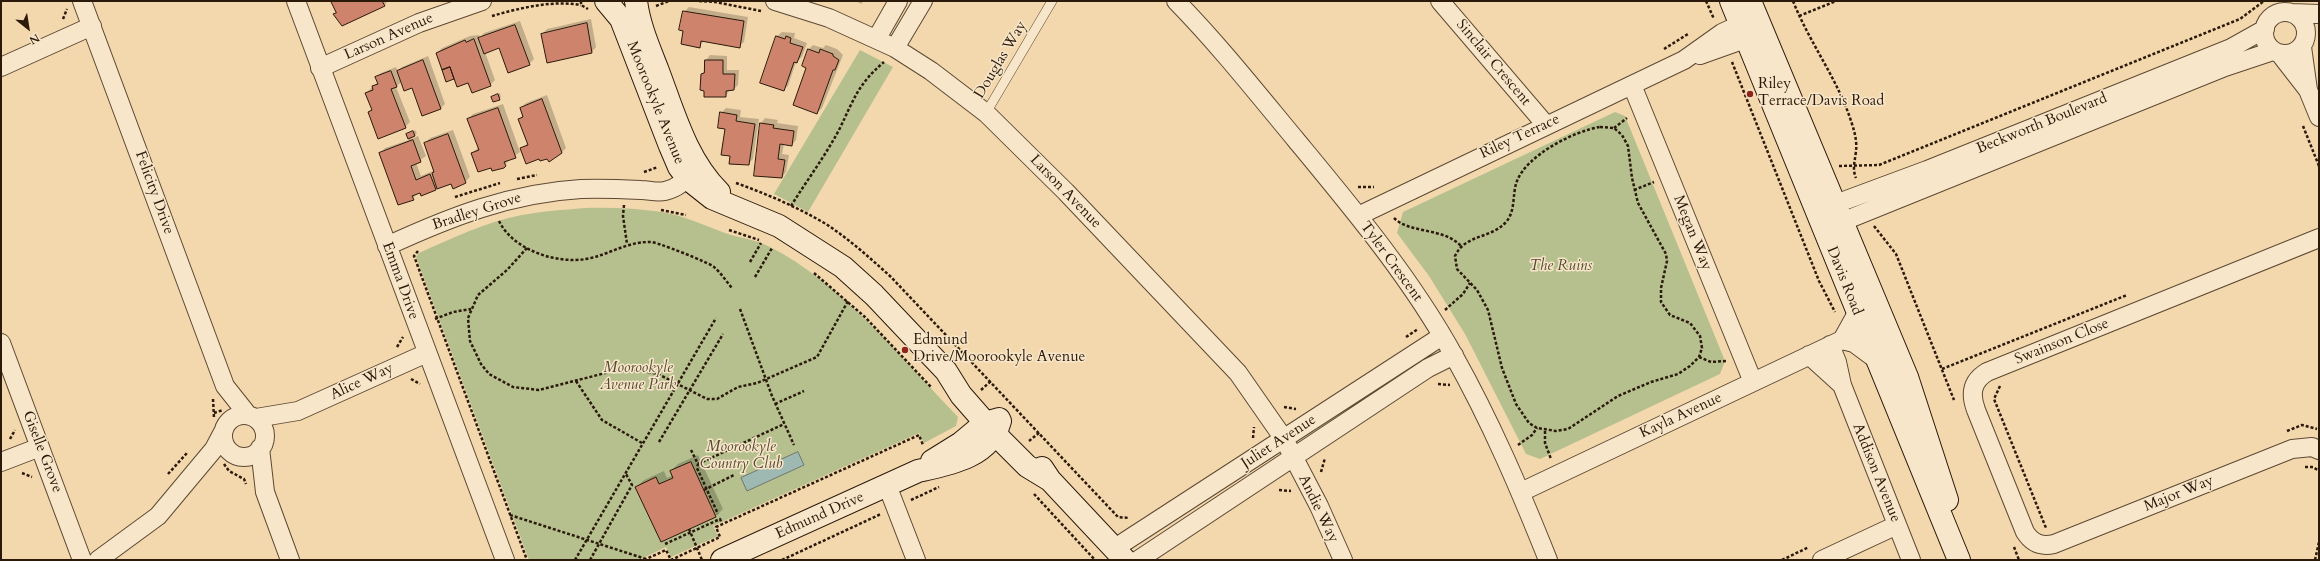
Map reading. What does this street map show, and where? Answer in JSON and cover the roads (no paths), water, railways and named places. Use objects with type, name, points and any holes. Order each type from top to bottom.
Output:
[{"type":"street","name":"Felicity Drive","points":[[82,1],[225,386],[252,417]]},
{"type":"street","name":"Emma Drive","points":[[296,1],[504,560]]},
{"type":"street","points":[[607,1],[618,3],[626,1]]},
{"type":"street","name":"Moorookyle Avenue","points":[[607,1],[621,19],[688,171],[707,180],[734,206],[779,226],[824,254],[860,282],[946,371],[971,386],[994,425],[1035,457],[1050,480],[1120,554]]},
{"type":"street","name":"Moorookyle Avenue","points":[[636,1],[637,13],[684,140],[688,171]]},
{"type":"street","name":"Larson Avenue","points":[[775,1],[829,18],[877,38],[890,57],[930,71],[986,113],[1066,192],[1238,373],[1263,407],[1284,439],[1294,458]]},
{"type":"street","points":[[877,38],[898,1]]},
{"type":"street","points":[[890,57],[923,1]]},
{"type":"street","name":"Tyler Crescent","points":[[1176,1],[1218,47],[1358,216],[1432,320],[1454,355],[1493,431],[1521,492],[1548,560]]},
{"type":"street","name":"Sinclair Crescent","points":[[1440,1],[1546,125]]},
{"type":"street","name":"Davis Road","points":[[1731,1],[1813,176],[1840,213],[1916,401],[1964,560]]},
{"type":"street","name":"Larson Avenue","points":[[320,68],[419,23],[484,9]]},
{"type":"street","points":[[2292,13],[2300,19],[2306,28],[2303,45],[2308,90],[2319,117]]},
{"type":"street","points":[[2308,90],[2277,52],[2265,41],[2264,29],[2274,15],[2292,13],[2319,14]]},
{"type":"street","points":[[1,67],[92,26]]},
{"type":"street","name":"Riley Terrace","points":[[1358,216],[1386,201],[1684,60],[1744,28]]},
{"type":"street","name":"Beckworth Boulevard","points":[[1840,213],[1862,194],[2231,48],[2264,29]]},
{"type":"street","points":[[2277,52],[2291,54],[2319,30]]},
{"type":"street","name":"Beckworth Boulevard","points":[[1820,220],[1840,213],[1869,212],[2225,67],[2277,52]]},
{"type":"street","name":"Megan Way","points":[[1632,85],[1753,382]]},
{"type":"street","name":"Bradley Grove","points":[[387,246],[463,213],[509,199],[556,191],[602,189],[631,198],[666,191],[688,171]]},
{"type":"street","name":"Davis Road","points":[[1813,176],[1820,220],[1959,560]]},
{"type":"street","name":"Swainson Close","points":[[2040,545],[2033,541],[2025,532],[1976,410],[1972,393],[1977,379],[1987,372],[2319,238]]},
{"type":"street","points":[[1836,342],[1857,313]]},
{"type":"street","name":"Juliet Avenue","points":[[1120,554],[1284,439],[1442,336]]},
{"type":"street","points":[[1836,342],[1854,343],[1877,360]]},
{"type":"street","name":"Kayla Avenue","points":[[1521,492],[1836,342]]},
{"type":"street","name":"Addison Avenue","points":[[1836,342],[1837,362],[1842,385],[1912,560]]},
{"type":"street","name":"Giselle Grove","points":[[1,343],[82,560]]},
{"type":"street","name":"Alice Way","points":[[252,417],[298,411],[427,353]]},
{"type":"street","name":"Juliet Avenue","points":[[1138,560],[1428,368],[1454,355]]},
{"type":"street","name":"Addison Avenue","points":[[1809,355],[1842,385]]},
{"type":"street","name":"Felicity Drive","points":[[222,420],[225,386]]},
{"type":"street","name":"Alice Way","points":[[262,445],[298,411]]},
{"type":"street","points":[[222,420],[234,417],[252,417],[264,428],[262,445],[265,492]]},
{"type":"street","points":[[222,420],[223,438],[227,449],[239,456],[265,492],[290,560]]},
{"type":"street","points":[[98,560],[158,516],[214,449],[222,420]]},
{"type":"street","name":"Edmund Drive","points":[[722,560],[918,471],[994,425]]},
{"type":"street","points":[[193,474],[221,461],[239,456],[252,455],[262,445]]},
{"type":"street","name":"Major Way","points":[[2040,545],[2054,544],[2292,449],[2307,447],[2319,450]]},
{"type":"street","points":[[8,460],[40,448]]},
{"type":"street","name":"Andie Way","points":[[1294,458],[1343,560]]},
{"type":"street","points":[[887,485],[916,560]]},
{"type":"street","points":[[1822,560],[1897,525]]},
{"type":"lane","name":"Douglas Way","points":[[986,113],[1052,1]]},
{"type":"water","points":[[798,452],[804,465],[747,491],[741,478]]},
{"type":"place","name":"Riley Terrace/Davis Road","points":[[1750,94]]},
{"type":"place","name":"Edmund Drive/Moorookyle Avenue","points":[[905,350]]},
{"type":"park label","name":"The Ruins","points":[[1561,267]]},
{"type":"park label","name":"Moorookyle Avenue Park","points":[[638,378]]},
{"type":"park label","name":"Moorookyle Country Club","points":[[741,456]]}]
